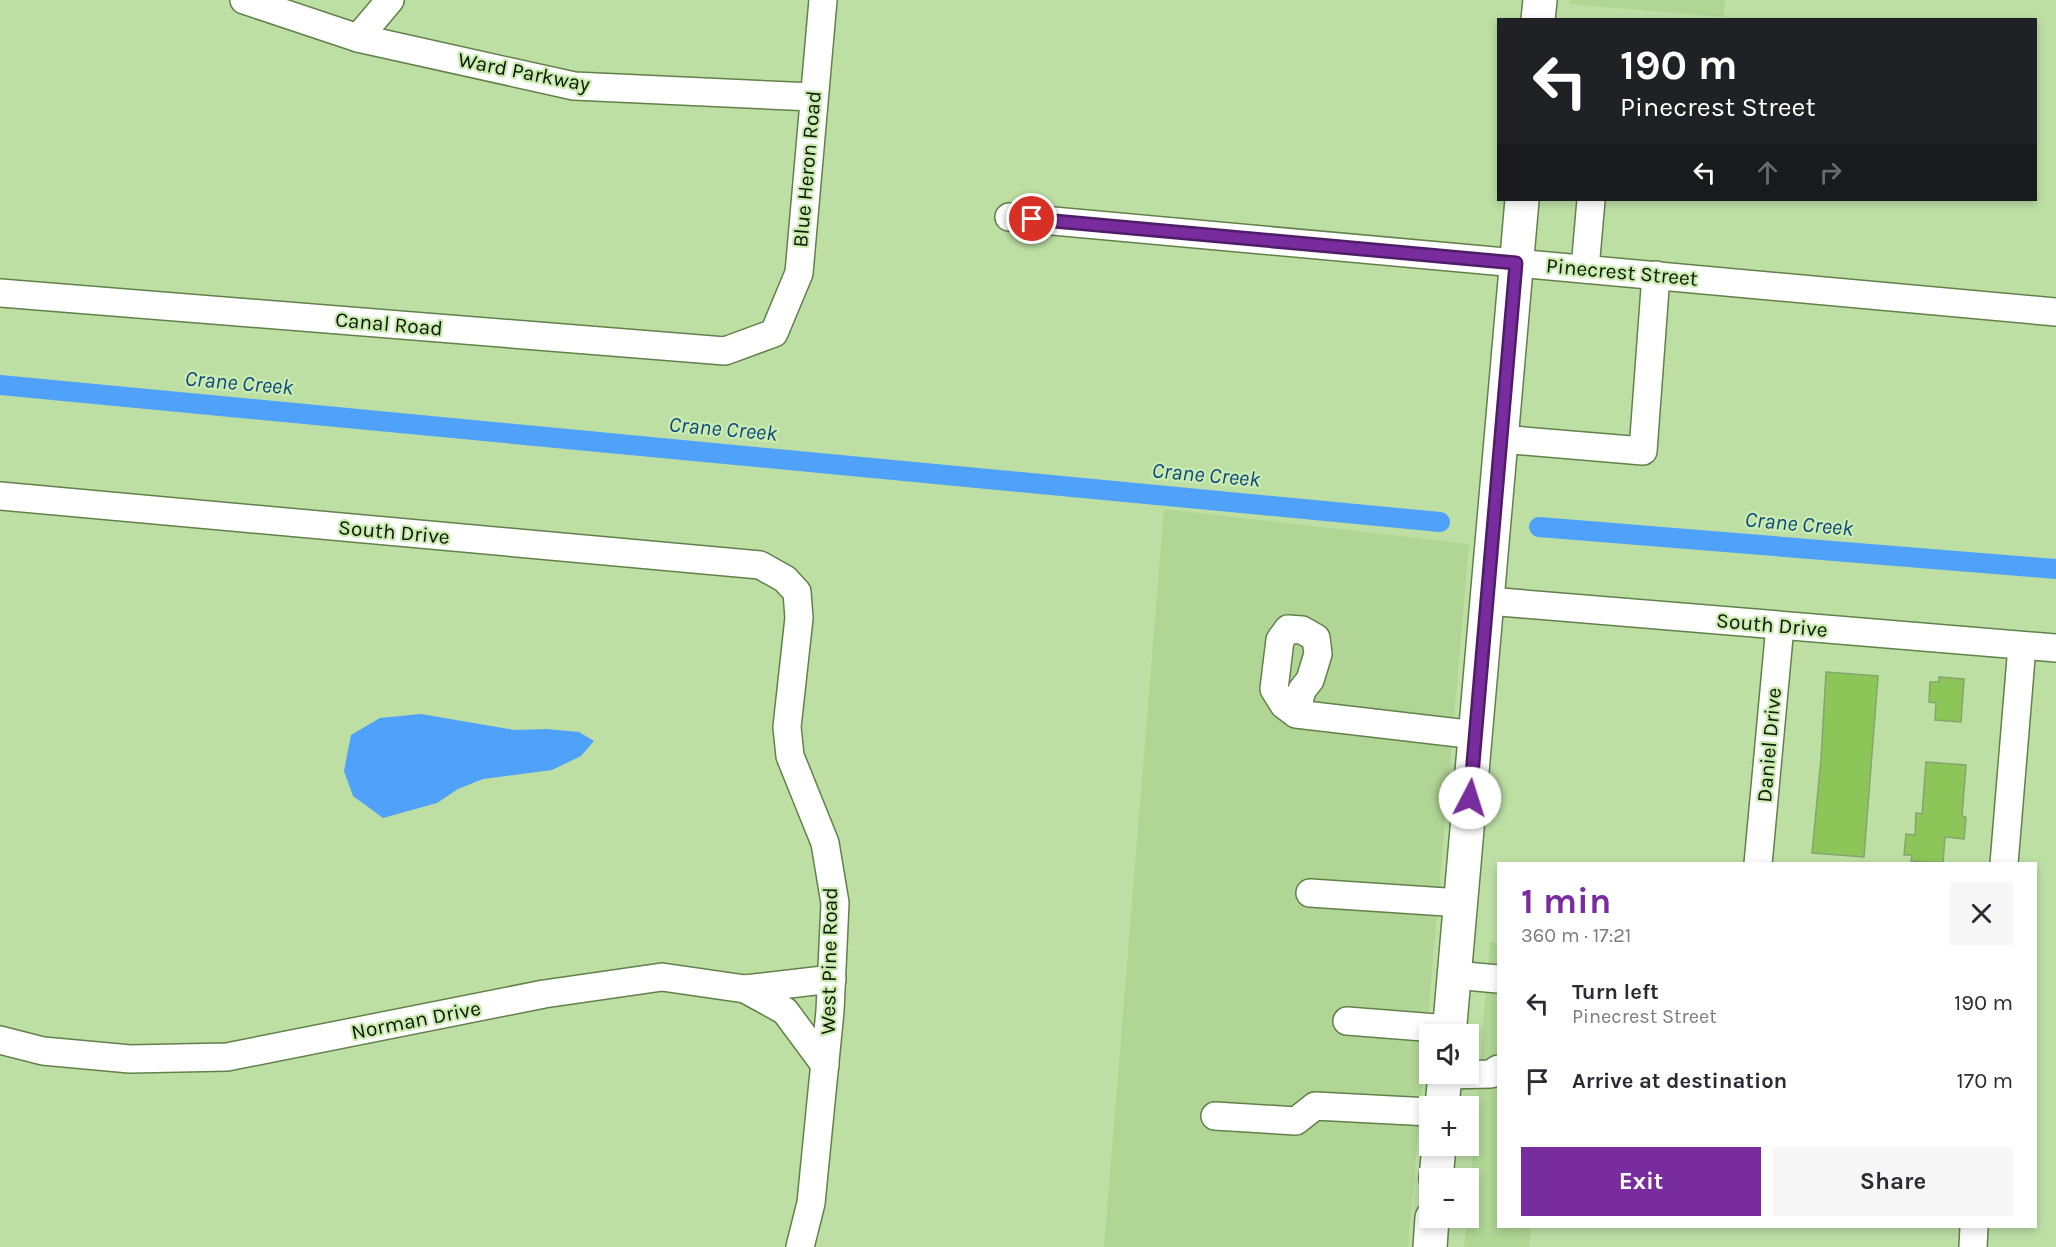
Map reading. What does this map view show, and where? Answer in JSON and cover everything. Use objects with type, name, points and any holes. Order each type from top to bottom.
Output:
[{"type":"main road","points":[[1538,18],[1540,0]]},
{"type":"main road","points":[[1450,1024],[1522,201]]},
{"type":"main road","points":[[1430,1247],[1431,1228]]},
{"type":"street","name":"Ward Parkway","points":[[245,0],[358,38],[574,86],[813,97]]},
{"type":"street","points":[[358,38],[390,0]]},
{"type":"street","name":"Blue Heron Road","points":[[774,333],[799,273],[823,0]]},
{"type":"street","points":[[1585,269],[1591,201]]},
{"type":"street","name":"Pinecrest Street","points":[[1009,217],[2056,312]]},
{"type":"street","points":[[1502,439],[1644,451],[1656,275]]},
{"type":"street","name":"Canal Road","points":[[0,293],[725,351],[774,333]]},
{"type":"street","name":"South Drive","points":[[0,496],[760,565],[785,579]]},
{"type":"street","name":"West Pine Road","points":[[785,579],[796,592],[799,618],[788,727],[790,756],[825,843],[835,903],[825,1065],[811,1203],[800,1247]]},
{"type":"street","name":"South Drive","points":[[1488,601],[2056,648]]},
{"type":"street","name":"Daniel Drive","points":[[1758,862],[1780,626]]},
{"type":"street","points":[[2004,862],[2022,646]]},
{"type":"street","points":[[1296,714],[1476,735]]},
{"type":"street","points":[[1310,893],[1461,903]]},
{"type":"street","points":[[1454,975],[1497,979]]},
{"type":"street","name":"Norman Drive","points":[[0,1040],[42,1051],[130,1059],[227,1057],[544,994],[662,977],[745,989],[831,979]]},
{"type":"street","points":[[745,989],[786,1011],[825,1065]]},
{"type":"street","points":[[1347,1021],[1419,1029]]},
{"type":"street","points":[[1479,1074],[1491,1074],[1497,1070]]},
{"type":"street","points":[[1215,1116],[1296,1121],[1315,1106],[1419,1111]]},
{"type":"street","points":[[1973,1247],[1974,1228]]},
{"type":"shaded area","points":[[1570,0],[1725,0],[1724,17],[1569,4]]},
{"type":"shaded area","points":[[1164,509],[1469,544],[1427,1024],[1419,1024],[1419,1084],[1422,1084],[1421,1096],[1419,1096],[1408,1247],[1104,1247]]},
{"type":"shaded area","points":[[1490,942],[1497,943],[1497,1228],[1531,1228],[1529,1247],[1464,1247],[1466,1228],[1479,1228],[1479,1168],[1471,1168],[1472,1156],[1479,1156],[1477,1096]]},
{"type":"water","points":[[421,714],[515,730],[547,729],[579,732],[594,741],[581,756],[552,770],[483,779],[458,789],[437,803],[383,818],[353,796],[344,771],[351,735],[380,718]]},
{"type":"building","points":[[1826,672],[1878,676],[1864,857],[1812,853]]},
{"type":"building","points":[[1939,677],[1964,679],[1961,722],[1935,720],[1936,703],[1929,702],[1930,682],[1939,682]]},
{"type":"building","points":[[1926,762],[1966,765],[1962,816],[1966,817],[1964,839],[1945,837],[1943,862],[1911,861],[1912,855],[1904,855],[1906,834],[1915,835],[1916,813],[1922,814]]},
{"type":"waterway","name":"Crane Creek","points":[[0,385],[1440,522]]},
{"type":"waterway","name":"Crane Creek","points":[[1539,527],[2056,569]]},
{"type":"route","points":[[1032,219],[1516,263],[1470,798]]}]
